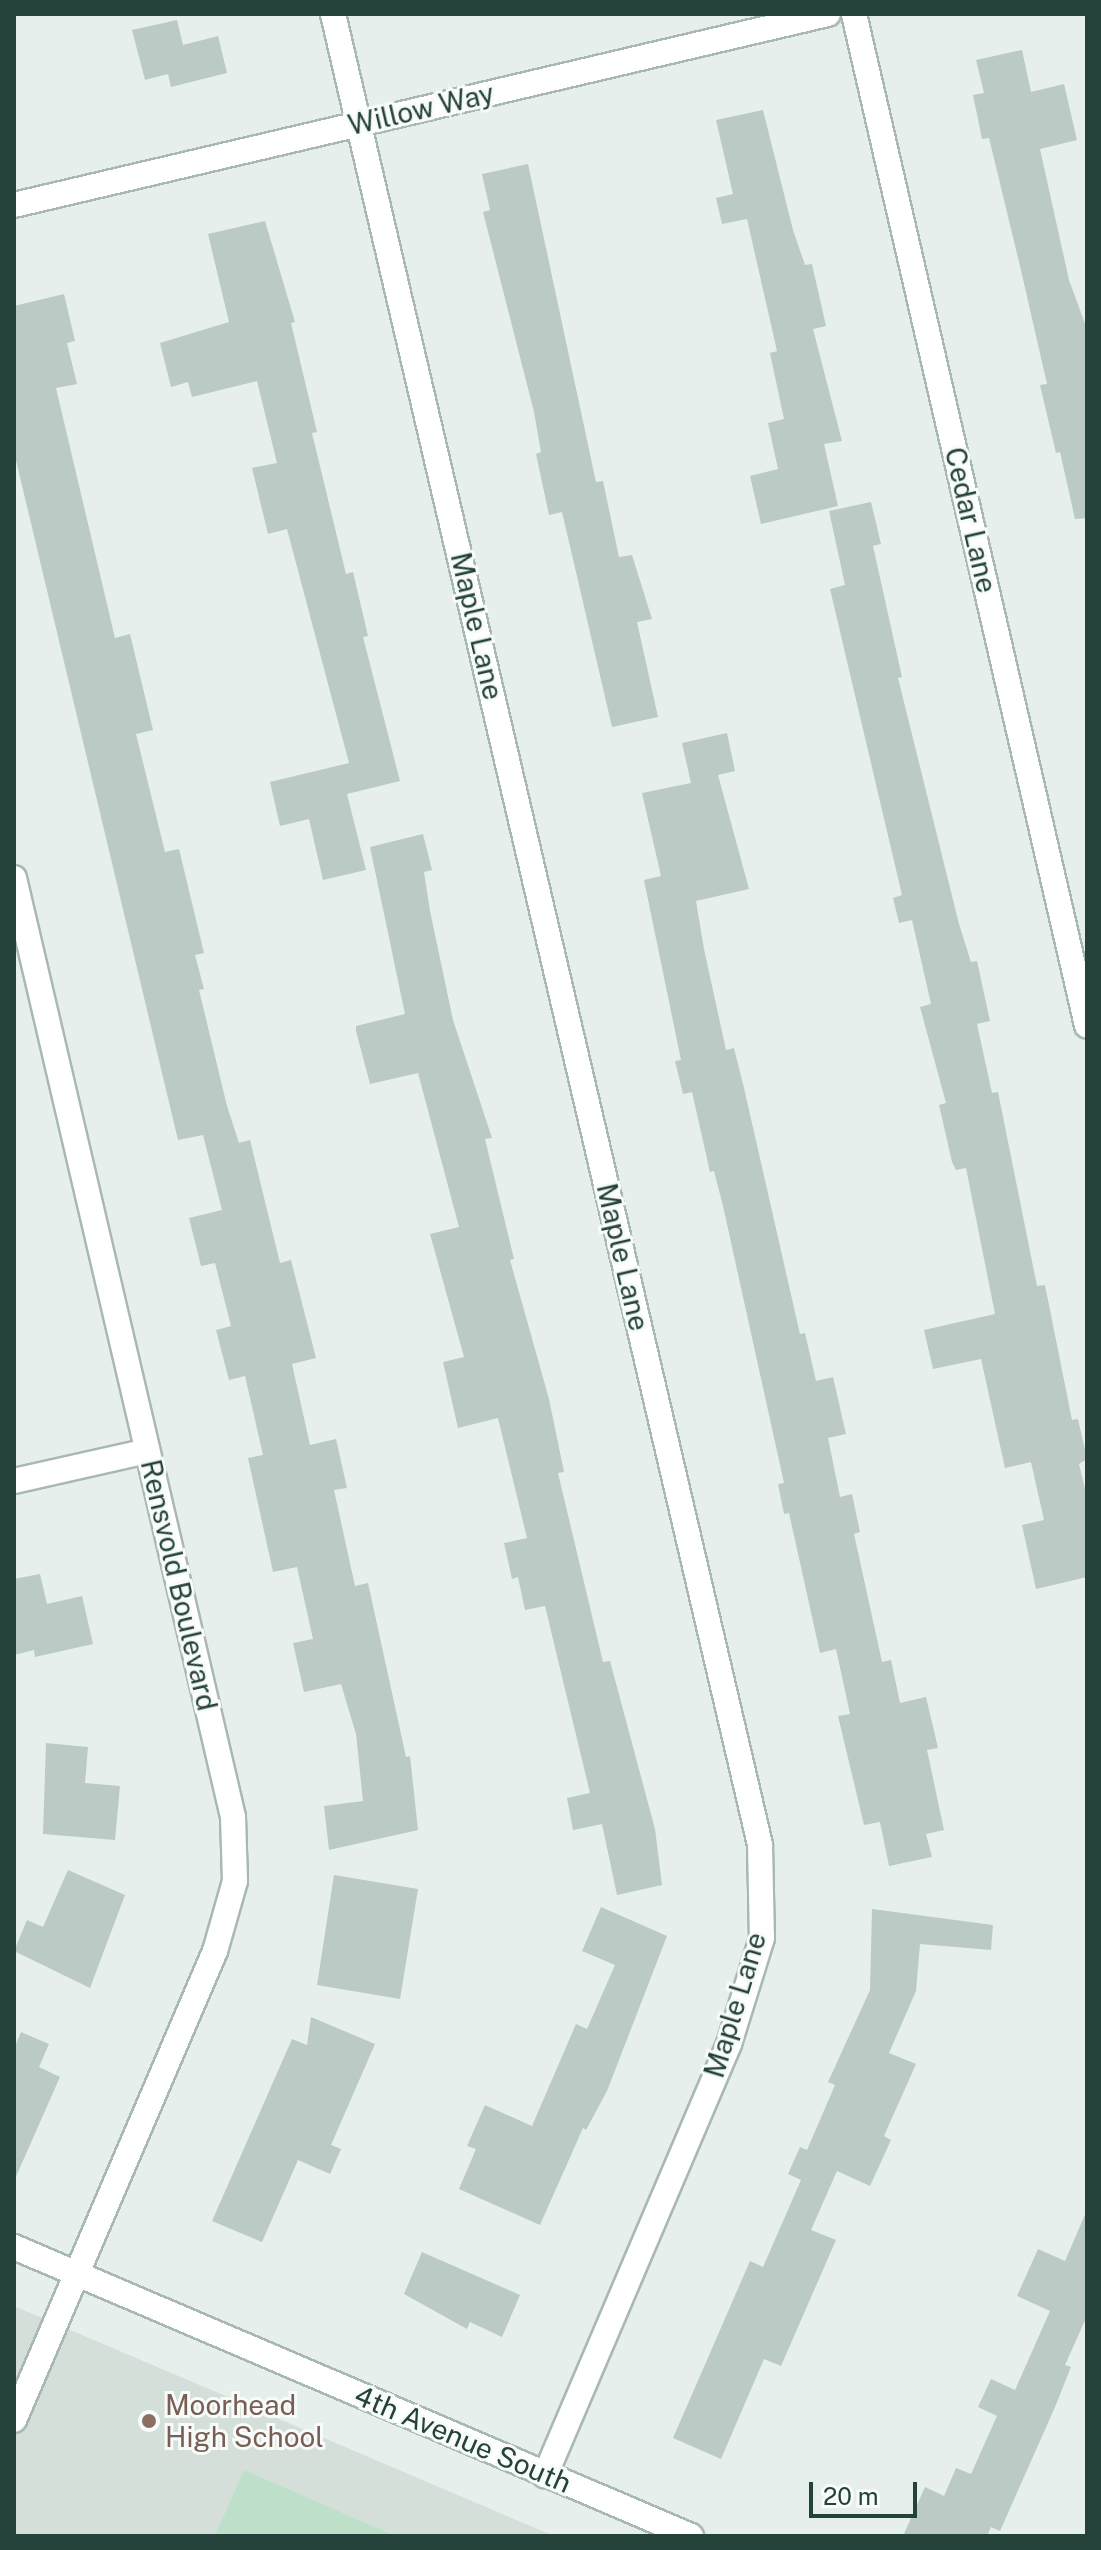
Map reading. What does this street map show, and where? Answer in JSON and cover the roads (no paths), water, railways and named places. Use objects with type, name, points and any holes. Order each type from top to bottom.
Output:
[{"type":"street","name":"Maple Lane","points":[[333,14],[760,1845],[762,1938],[729,2044],[545,2475]]},
{"type":"street","name":"Willow Way","points":[[14,205],[828,14]]},
{"type":"street","name":"Cedar Lane","points":[[854,14],[1087,1026]]},
{"type":"street","name":"Rensvold Boulevard","points":[[14,878],[24,965],[147,1451],[233,1817],[235,1881],[215,1951],[79,2275],[14,2420]]},
{"type":"street","points":[[14,1481],[147,1451]]},
{"type":"street","name":"4th Avenue South","points":[[14,2247],[691,2536]]},
{"type":"place","name":"Moorhead High School","points":[[149,2421]]}]
